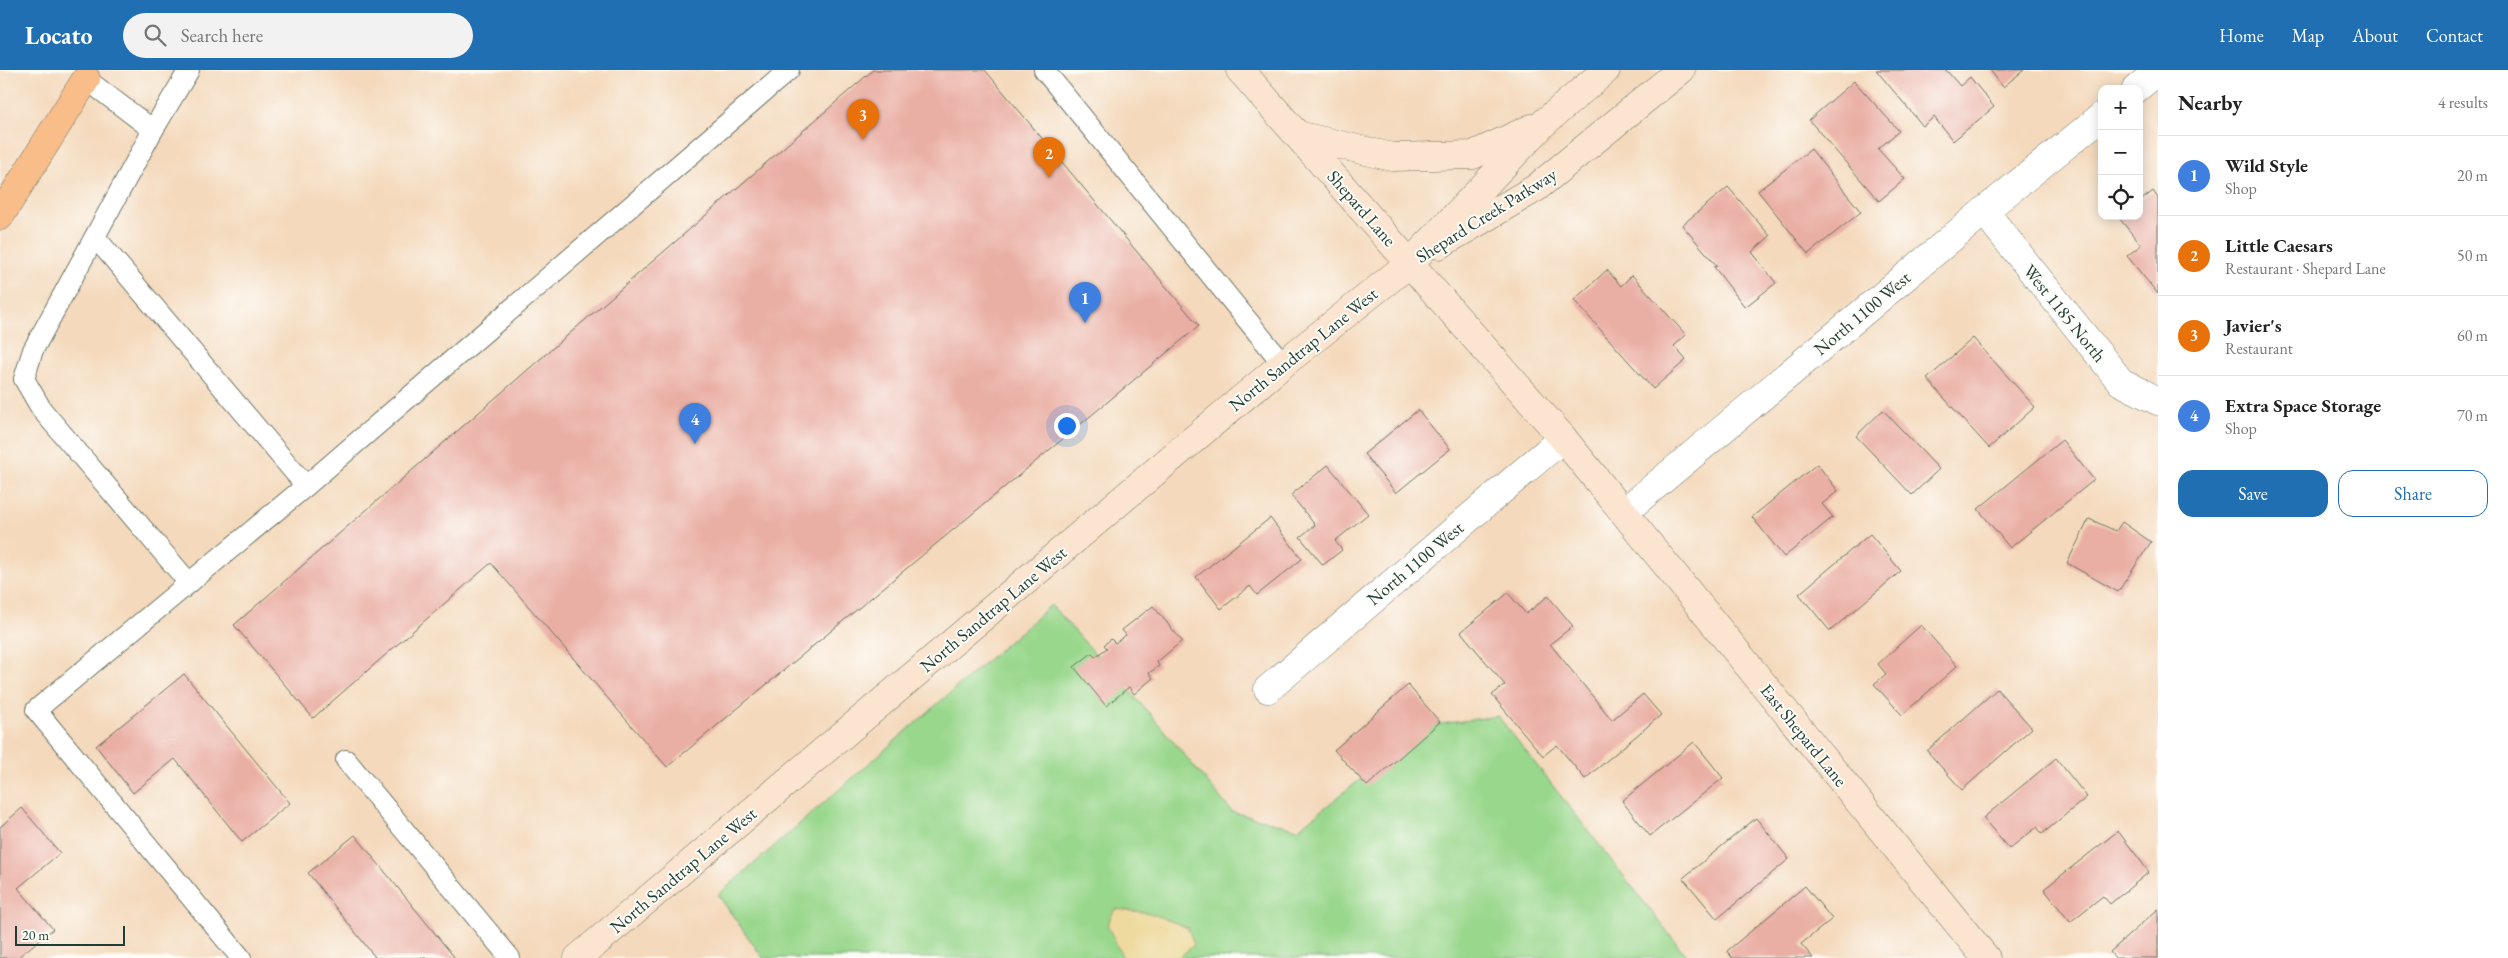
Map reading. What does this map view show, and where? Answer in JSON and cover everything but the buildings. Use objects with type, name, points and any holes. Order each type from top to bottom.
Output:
[{"type":"highway","points":[[0,216],[89,75]]},
{"type":"street","name":"Shepard Lane","points":[[1240,70],[1563,438],[1624,512]]},
{"type":"street","name":"Shepard Creek Parkway","points":[[1410,263],[1545,122],[1606,70]]},
{"type":"street","name":"Shepard Creek Parkway","points":[[1410,263],[1536,188],[1681,70]]},
{"type":"street","points":[[2141,85],[2158,71]]},
{"type":"street","name":"North 1100 West","points":[[1624,512],[1984,211],[2098,119]]},
{"type":"street","points":[[1298,135],[1392,157],[1473,155],[1545,122]]},
{"type":"street","name":"West 1185 North","points":[[1984,211],[2121,382],[2158,401]]},
{"type":"street","name":"North Sandtrap Lane West","points":[[578,958],[1282,364],[1410,263]]},
{"type":"street","name":"North 1100 West","points":[[1268,688],[1563,438]]},
{"type":"street","name":"East Shepard Lane","points":[[1624,512],[1986,958]]},
{"type":"lane","points":[[189,70],[153,130],[33,350],[24,379],[42,410],[189,583]]},
{"type":"lane","points":[[241,958],[36,710],[306,486],[789,70]]},
{"type":"lane","points":[[1044,70],[1282,364]]},
{"type":"lane","points":[[89,75],[153,130]]},
{"type":"lane","points":[[95,237],[306,486]]},
{"type":"lane","points":[[346,760],[510,958]]},
{"type":"green space","points":[[1051,605],[1151,715],[1232,812],[1298,829],[1427,726],[1498,716],[1688,958],[763,958],[718,895]]},
{"type":"sand","points":[[1115,909],[1150,913],[1188,928],[1194,945],[1178,958],[1123,958],[1107,925]]},
{"type":"place","name":"Javier's","points":[[863,140]]},
{"type":"place","name":"Little Caesars","points":[[1049,178]]},
{"type":"place","name":"Wild Style","points":[[1085,323]]},
{"type":"place","name":"Extra Space Storage","points":[[695,444]]}]
